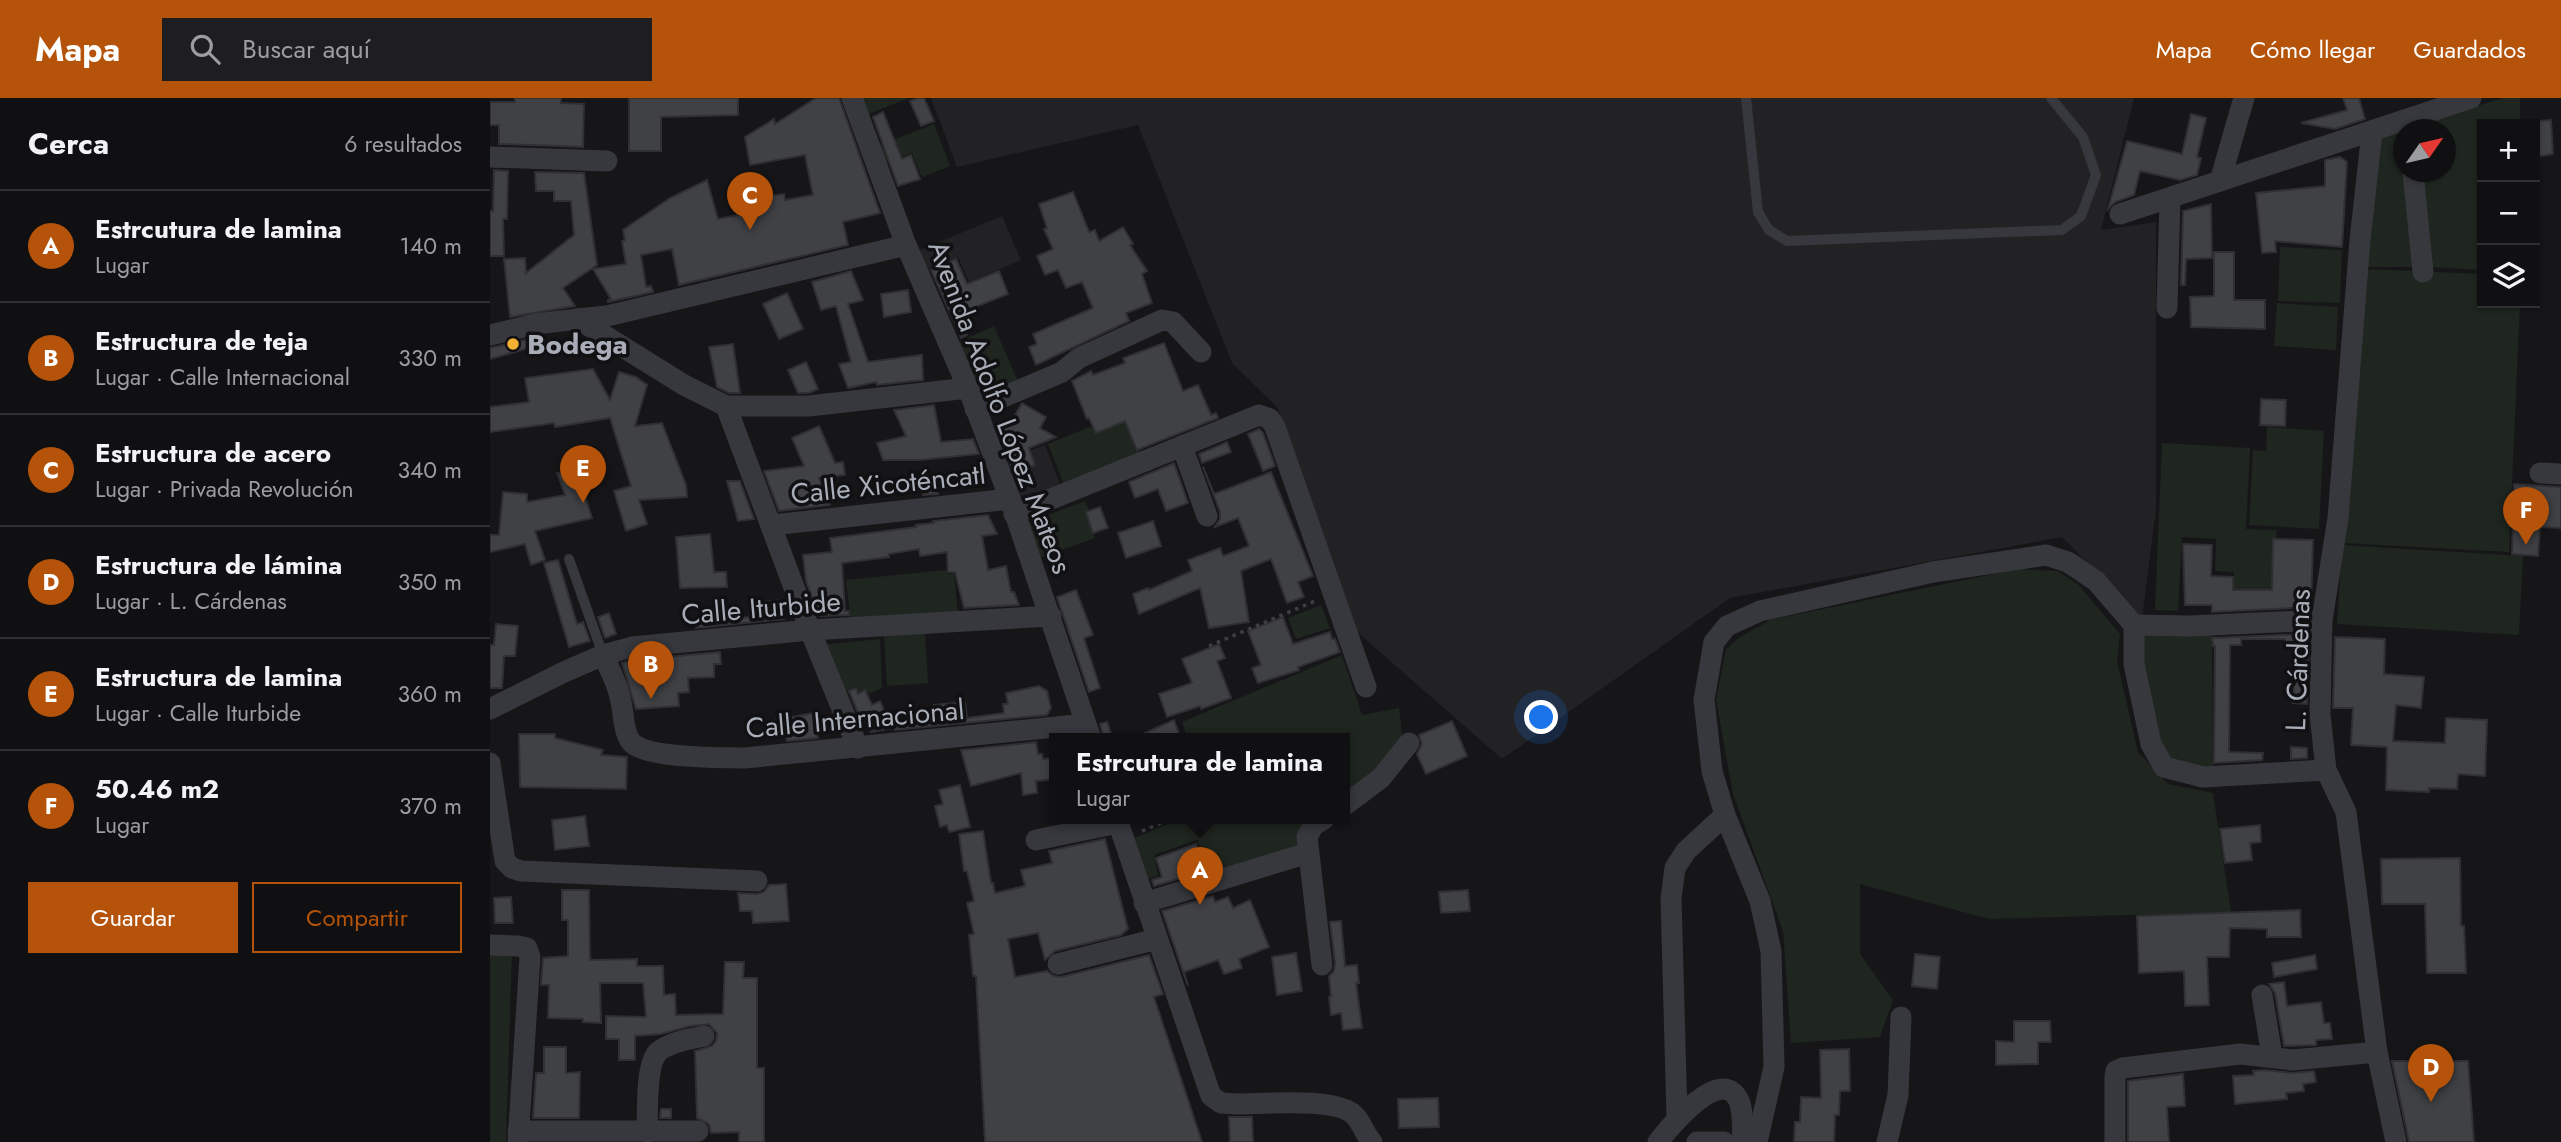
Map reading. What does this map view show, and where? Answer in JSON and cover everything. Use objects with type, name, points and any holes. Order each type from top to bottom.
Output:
[{"type":"street","name":"Avenida Adolfo López Mateos","points":[[852,98],[906,245],[968,388],[1051,616],[1088,732]]},
{"type":"street","points":[[2220,181],[2244,98]]},
{"type":"street","points":[[2423,119],[2471,98]]},
{"type":"street","points":[[2120,214],[2372,132],[2393,128]]},
{"type":"street","name":"L. Cárdenas","points":[[2372,132],[2360,240],[2338,518],[2322,620],[2320,714],[2326,770],[2346,812],[2377,1052],[2396,1142]]},
{"type":"street","points":[[490,158],[607,161]]},
{"type":"street","points":[[2414,182],[2423,272]]},
{"type":"street","points":[[2167,308],[2170,199]]},
{"type":"street","points":[[490,335],[536,324],[607,316],[906,245]]},
{"type":"street","points":[[578,319],[684,385],[726,406],[809,406],[968,388]]},
{"type":"street","points":[[975,409],[1062,372],[1079,358],[1162,320],[1173,322],[1201,352]]},
{"type":"street","points":[[726,406],[810,631],[858,748]]},
{"type":"street","name":"Calle Xicoténcatl","points":[[772,525],[1012,507],[1182,446],[1259,415],[1270,419],[1275,427],[1333,593]]},
{"type":"street","points":[[1182,446],[1207,516]]},
{"type":"street","points":[[1757,1142],[1774,1067],[1771,951],[1760,901],[1725,815],[1712,771],[1704,700],[1714,642],[1727,626],[1760,611],[1933,572],[2046,555],[2068,562],[2096,581],[2134,625],[2134,664],[2151,744],[2164,767],[2203,777],[2326,770]]},
{"type":"street","points":[[1333,593],[1366,687]]},
{"type":"street","name":"Calle Iturbide","points":[[490,709],[603,655],[632,647],[810,631],[1051,616]]},
{"type":"street","points":[[2134,625],[2190,626],[2322,620]]},
{"type":"street","name":"Calle Internacional","points":[[603,655],[621,695],[625,729],[631,742],[642,748],[692,758],[745,758],[1049,735]]},
{"type":"street","points":[[1350,801],[1381,778],[1409,743]]},
{"type":"street","points":[[490,763],[505,860],[512,868],[521,871],[757,881]]},
{"type":"street","points":[[1677,1117],[1671,898],[1675,868],[1686,851],[1725,815]]},
{"type":"street","points":[[1317,824],[1307,837],[1322,965]]},
{"type":"street","points":[[1036,840],[1120,827],[1211,1096],[1221,1103],[1229,1104],[1329,1104],[1348,1109],[1357,1117],[1365,1136],[1371,1142]]},
{"type":"street","points":[[1144,903],[1308,853]]},
{"type":"street","points":[[1058,964],[1157,939]]},
{"type":"street","points":[[490,945],[527,948],[530,957],[518,1136],[698,1131]]},
{"type":"street","points":[[2262,995],[2272,1056]]},
{"type":"street","points":[[1887,1142],[1898,1095],[1900,1017]]},
{"type":"street","points":[[647,1132],[651,1065],[658,1052],[704,1036]]},
{"type":"street","points":[[2115,1142],[2114,1087],[2116,1071],[2123,1068],[2240,1054],[2294,1060],[2377,1052]]},
{"type":"street","points":[[1658,1142],[1677,1117],[1705,1095],[1723,1090],[1734,1094],[1740,1101],[1743,1142]]},
{"type":"street","points":[[1697,1142],[1724,1142]]},
{"type":"lane","points":[[1746,98],[1758,212],[1769,230],[1787,241],[2062,230],[2081,216],[2096,175],[2083,137],[2051,98]]},
{"type":"lane","points":[[569,559],[603,655]]},
{"type":"path","points":[[1209,646],[1333,593]]},
{"type":"path","points":[[1120,827],[1139,824]]},
{"type":"shaded area","points":[[859,98],[909,98],[866,115]]},
{"type":"shaded area","points":[[931,98],[2134,98],[2101,230],[2156,222],[2156,509],[2142,618],[2062,537],[1730,598],[1502,759],[1357,632],[1277,407],[1232,363],[1138,125],[957,167]]},
{"type":"shaded area","points":[[2503,98],[2520,98],[2520,119],[2477,119],[2477,270],[2429,267],[2419,182],[2456,182],[2456,119],[2435,119]]},
{"type":"shaded area","points":[[934,124],[950,166],[922,177],[912,153],[885,163],[878,146]]},
{"type":"shaded area","points":[[2393,132],[2393,182],[2404,182],[2417,267],[2361,267],[2374,138]]},
{"type":"shaded area","points":[[1002,216],[1021,260],[969,282],[958,257],[923,272],[915,252]]},
{"type":"shaded area","points":[[2280,247],[2342,250],[2340,303],[2278,301]]},
{"type":"shaded area","points":[[2362,269],[2477,274],[2477,308],[2520,308],[2509,552],[2342,543]]},
{"type":"shaded area","points":[[2277,303],[2338,307],[2336,350],[2274,346]]},
{"type":"shaded area","points":[[994,326],[1020,386],[978,404],[952,345]]},
{"type":"shaded area","points":[[1128,420],[1142,456],[1065,487],[1048,444],[1092,426],[1096,433]]},
{"type":"shaded area","points":[[2267,427],[2324,431],[2319,529],[2249,525],[2253,450],[2266,451]]},
{"type":"shaded area","points":[[2162,443],[2250,448],[2246,529],[2277,530],[2275,590],[2233,590],[2234,572],[2215,571],[2216,539],[2182,537],[2178,611],[2155,610]]},
{"type":"shaded area","points":[[1045,445],[1061,487],[1016,504],[1000,461]]},
{"type":"shaded area","points":[[1085,501],[1089,511],[1086,513],[1095,538],[1034,560],[1022,525]]},
{"type":"shaded area","points":[[2342,545],[2523,556],[2519,635],[2337,624]]},
{"type":"shaded area","points":[[2018,569],[2057,571],[2079,585],[2120,634],[2117,661],[2138,752],[2168,784],[2213,793],[2231,912],[1989,919],[1860,884],[1860,954],[1893,1000],[1880,1037],[1791,1043],[1783,931],[1733,794],[1716,700],[1726,649],[1740,637],[1770,620]]},
{"type":"shaded area","points":[[946,570],[947,574],[954,573],[958,614],[851,625],[846,580]]},
{"type":"shaded area","points":[[1321,605],[1330,628],[1296,639],[1288,618]]},
{"type":"shaded area","points":[[2212,630],[2213,768],[2166,763],[2154,741],[2140,631]]},
{"type":"shaded area","points":[[925,632],[928,683],[887,686],[884,635]]},
{"type":"shaded area","points":[[880,639],[882,688],[868,694],[865,690],[858,693],[856,688],[842,694],[819,645]]},
{"type":"shaded area","points":[[1342,655],[1362,715],[1399,708],[1403,743],[1350,795],[1350,733],[1186,733],[1182,722]]},
{"type":"shaded area","points":[[1167,824],[1312,824],[1303,851],[1209,874],[1197,840],[1154,855],[1158,876],[1141,880],[1130,840]]},
{"type":"shaded area","points":[[490,952],[512,952],[506,1142],[490,1142]]},
{"type":"building","points":[[515,98],[561,98],[561,103],[584,104],[583,147],[499,144],[499,125],[490,125],[490,102],[515,102]]},
{"type":"building","points":[[629,98],[738,98],[738,115],[661,117],[661,151],[629,151]]},
{"type":"building","points":[[816,98],[839,98],[880,213],[843,222],[848,245],[679,285],[672,249],[641,255],[646,287],[651,286],[653,292],[608,302],[611,299],[593,269],[626,264],[623,230],[670,198],[707,180],[718,219],[763,210],[761,197],[784,194],[785,200],[813,195],[805,155],[750,165],[745,137],[774,119],[775,124]]},
{"type":"building","points":[[924,98],[934,121],[921,126],[910,101]]},
{"type":"building","points":[[2343,98],[2359,98],[2365,119],[2335,129],[2301,123],[2347,110]]},
{"type":"building","points":[[883,112],[902,159],[911,155],[920,179],[898,186],[873,117]]},
{"type":"building","points":[[2191,114],[2206,118],[2197,157],[2201,158],[2197,175],[2180,180],[2140,171],[2134,195],[2115,202],[2108,209],[2127,141],[2182,154]]},
{"type":"building","points":[[2551,120],[2553,154],[2540,156],[2540,121]]},
{"type":"building","points":[[2340,157],[2347,162],[2342,247],[2275,241],[2276,252],[2262,253],[2256,193],[2325,186],[2325,160]]},
{"type":"building","points":[[494,170],[508,171],[507,219],[503,219],[504,256],[490,256]]},
{"type":"building","points":[[535,172],[584,173],[597,265],[563,288],[575,306],[510,317],[504,259],[525,258],[526,273],[574,235],[571,201],[554,201],[554,191],[536,191]]},
{"type":"building","points":[[1073,192],[1089,232],[1095,230],[1099,241],[1123,227],[1133,244],[1130,245],[1147,271],[1142,274],[1152,303],[1126,313],[1129,321],[1036,365],[1029,347],[1037,344],[1033,334],[1093,308],[1082,282],[1066,288],[1058,270],[1045,275],[1037,256],[1053,249],[1044,229],[1047,228],[1039,204]]},
{"type":"building","points":[[2211,204],[2212,258],[2186,259],[2185,285],[2181,285],[2183,211]]},
{"type":"building","points":[[2214,252],[2234,252],[2234,300],[2265,300],[2265,329],[2191,327],[2190,297],[2214,296]]},
{"type":"building","points":[[956,259],[967,284],[999,271],[1008,294],[958,314],[967,335],[961,338],[931,270]]},
{"type":"building","points":[[851,271],[863,300],[848,304],[868,362],[922,355],[923,380],[877,385],[876,382],[848,388],[839,364],[851,362],[836,306],[821,310],[812,282]]},
{"type":"building","points":[[908,290],[911,312],[884,317],[881,294]]},
{"type":"building","points":[[787,293],[803,329],[779,339],[763,304]]},
{"type":"building","points":[[534,338],[536,346],[490,359],[490,348]]},
{"type":"building","points":[[1164,343],[1183,391],[1198,385],[1211,415],[1216,413],[1218,418],[1137,450],[1125,421],[1096,433],[1089,418],[1087,419],[1072,381],[1091,371],[1093,375],[1125,363],[1123,358]]},
{"type":"building","points":[[733,344],[740,393],[729,393],[717,387],[709,347]]},
{"type":"building","points":[[806,362],[818,389],[809,393],[798,393],[788,370]]},
{"type":"building","points":[[593,369],[610,400],[619,372],[636,377],[647,385],[635,426],[662,423],[686,485],[687,497],[639,500],[647,524],[626,531],[614,491],[631,486],[610,418],[555,427],[554,423],[490,432],[490,407],[529,402],[525,378]]},
{"type":"building","points":[[2261,399],[2286,400],[2285,426],[2260,425]]},
{"type":"building","points":[[1022,403],[1046,417],[1040,428],[1056,437],[1029,448],[1035,465],[1014,472],[996,424],[1014,417]]},
{"type":"building","points":[[934,405],[941,442],[973,439],[979,454],[919,460],[883,460],[877,443],[906,436],[894,410]]},
{"type":"building","points":[[819,426],[835,463],[843,462],[845,475],[819,478],[830,505],[779,511],[764,471],[804,466],[792,438]]},
{"type":"building","points":[[1259,429],[1275,466],[1263,471],[1248,434]]},
{"type":"building","points":[[1227,442],[1231,452],[1202,463],[1199,454]]},
{"type":"building","points":[[1174,463],[1188,503],[1166,511],[1158,489],[1135,498],[1129,482]]},
{"type":"building","points":[[1203,467],[1214,494],[1271,472],[1313,576],[1298,582],[1304,597],[1287,603],[1271,559],[1241,571],[1249,622],[1209,628],[1200,588],[1139,614],[1133,594],[1192,571],[1188,560],[1220,548],[1223,556],[1249,546],[1238,518],[1215,527],[1220,519],[1220,512]]},
{"type":"building","points":[[577,472],[592,518],[535,531],[545,560],[531,565],[525,544],[490,552],[490,535],[499,535],[503,492],[527,494],[527,502],[565,495],[557,473]]},
{"type":"building","points":[[931,476],[938,494],[923,495],[917,479]]},
{"type":"building","points":[[727,481],[740,481],[754,519],[738,521]]},
{"type":"building","points":[[2514,484],[2561,487],[2561,528],[2540,527],[2538,556],[2512,554]]},
{"type":"building","points":[[1100,507],[1108,528],[1093,533],[1086,512]]},
{"type":"building","points":[[988,515],[997,534],[982,536],[988,570],[1006,566],[1011,592],[1014,592],[1019,605],[964,608],[955,572],[948,572],[947,552],[920,556],[919,549],[889,554],[889,557],[842,563],[845,611],[849,611],[849,615],[819,616],[806,581],[803,555],[832,552],[830,538]]},
{"type":"building","points":[[1153,521],[1161,546],[1126,558],[1118,533]]},
{"type":"building","points":[[710,534],[714,572],[726,572],[727,587],[680,588],[676,537]]},
{"type":"building","points":[[2273,539],[2313,540],[2311,607],[2212,612],[2212,605],[2185,605],[2183,544],[2212,545],[2211,576],[2233,577],[2233,590],[2272,590]]},
{"type":"building","points":[[558,560],[577,624],[583,622],[590,641],[569,647],[544,563]]},
{"type":"building","points":[[1076,590],[1093,635],[1084,638],[1100,688],[1089,692],[1057,597]]},
{"type":"building","points":[[782,600],[784,619],[696,628],[695,622],[750,617],[749,603]]},
{"type":"building","points":[[609,613],[616,634],[605,638],[598,617]]},
{"type":"building","points":[[1283,617],[1293,644],[1330,632],[1340,652],[1298,667],[1299,670],[1258,683],[1252,668],[1261,665],[1248,631]]},
{"type":"building","points":[[496,624],[518,626],[515,656],[504,656],[502,688],[490,688],[490,645],[494,645]]},
{"type":"building","points":[[2309,634],[2307,704],[2293,703],[2294,681],[2304,682],[2303,649],[2285,646],[2285,639],[2241,639],[2241,645],[2230,645],[2229,752],[2263,753],[2262,760],[2214,763],[2215,646],[2212,638]]},
{"type":"building","points":[[2335,637],[2385,639],[2384,674],[2424,677],[2421,708],[2396,705],[2393,741],[2445,743],[2446,718],[2487,720],[2485,776],[2458,774],[2457,789],[2429,788],[2429,792],[2386,790],[2387,747],[2351,745],[2353,708],[2333,708]]},
{"type":"building","points":[[1219,644],[1225,658],[1217,661],[1231,698],[1167,717],[1159,694],[1192,683],[1182,659]]},
{"type":"building","points":[[720,652],[721,664],[714,664],[714,677],[688,678],[689,692],[678,693],[679,706],[636,709],[622,663]]},
{"type":"building","points":[[1039,686],[1047,691],[1051,708],[1047,715],[895,730],[892,723],[935,718],[934,705],[965,702],[967,718],[1004,713],[1003,704],[1008,704],[1006,693]]},
{"type":"building","points":[[856,688],[858,694],[865,690],[872,705],[880,701],[892,728],[871,732],[866,721],[862,723],[849,691]]},
{"type":"building","points":[[814,713],[818,738],[787,741],[786,735],[779,736],[776,720]]},
{"type":"building","points":[[1174,720],[1179,733],[1145,733]]},
{"type":"building","points":[[1452,721],[1467,756],[1426,774],[1417,754],[1422,744],[1419,735]]},
{"type":"building","points":[[1107,722],[1111,733],[1102,733],[1100,724]]},
{"type":"building","points":[[519,734],[555,734],[555,738],[603,750],[601,755],[627,757],[626,789],[520,787]]},
{"type":"building","points":[[1036,742],[1038,754],[1042,754],[1043,759],[1049,758],[1049,780],[1036,781],[1037,793],[1023,795],[1021,773],[971,786],[961,750]]},
{"type":"building","points":[[2291,747],[2307,748],[2307,758],[2291,759]]},
{"type":"building","points":[[960,785],[970,827],[949,832],[947,825],[940,827],[935,806],[943,804],[939,790]]},
{"type":"building","points":[[585,816],[589,846],[555,850],[552,820]]},
{"type":"building","points":[[2260,825],[2261,842],[2250,843],[2252,860],[2225,863],[2220,829]]},
{"type":"building","points":[[983,831],[995,893],[1025,886],[1021,870],[1052,863],[1049,851],[1105,839],[1128,929],[1121,935],[1055,951],[1045,960],[1038,933],[1008,939],[1015,977],[1047,971],[1061,977],[1149,955],[1163,994],[1154,997],[1202,1142],[985,1142],[976,976],[973,976],[969,935],[974,934],[967,903],[974,901],[967,871],[964,871],[959,834]]},
{"type":"building","points":[[1196,844],[1205,871],[1154,886],[1152,880],[1162,877],[1156,858]]},
{"type":"building","points":[[2460,858],[2461,926],[2464,926],[2466,973],[2427,973],[2425,904],[2382,904],[2381,859]]},
{"type":"building","points":[[786,884],[789,921],[753,923],[752,911],[740,911],[738,893],[757,894],[764,892],[769,885]]},
{"type":"building","points":[[562,890],[589,890],[590,960],[637,959],[637,966],[663,966],[664,995],[675,994],[676,1015],[723,1014],[725,962],[744,962],[743,978],[757,978],[757,1068],[764,1068],[764,1142],[739,1142],[739,1132],[711,1133],[709,1124],[697,1118],[695,1051],[712,1046],[716,1041],[717,1033],[709,1024],[661,1034],[635,1036],[635,1060],[619,1060],[619,1039],[606,1039],[606,1016],[646,1017],[643,983],[600,983],[601,1023],[583,1022],[583,1019],[548,1018],[549,985],[541,985],[543,958],[568,956],[568,920],[562,920]]},
{"type":"building","points":[[1468,890],[1470,911],[1441,913],[1439,892]]},
{"type":"building","points":[[1213,896],[1215,902],[1228,897],[1233,908],[1250,900],[1269,947],[1239,959],[1242,968],[1224,974],[1218,960],[1184,972],[1188,986],[1162,911]]},
{"type":"building","points":[[511,897],[513,923],[495,923],[494,898]]},
{"type":"building","points":[[2300,910],[2301,937],[2267,937],[2267,929],[2230,928],[2229,957],[2207,957],[2209,1005],[2185,1006],[2184,971],[2139,973],[2137,916]]},
{"type":"building","points":[[1341,921],[1345,966],[1357,965],[1359,983],[1356,983],[1362,1028],[1343,1030],[1341,1013],[1331,1015],[1329,976],[1334,971],[1335,963],[1330,922]]},
{"type":"building","points":[[1296,953],[1302,991],[1277,995],[1272,957]]},
{"type":"building","points":[[1915,954],[1940,957],[1937,989],[1912,986]]},
{"type":"building","points":[[2315,955],[2317,969],[2274,977],[2272,963]]},
{"type":"building","points":[[2284,982],[2287,1006],[2321,1002],[2324,1023],[2330,1023],[2332,1039],[2316,1040],[2316,1045],[2284,1046],[2275,993],[2269,984]]},
{"type":"building","points":[[2014,1021],[2050,1021],[2051,1042],[2038,1042],[2038,1064],[1996,1065],[1996,1041],[2014,1042]]},
{"type":"building","points":[[544,1047],[566,1047],[566,1073],[580,1072],[579,1118],[533,1118],[536,1073],[544,1073]]},
{"type":"building","points":[[1849,1049],[1850,1091],[1840,1091],[1839,1115],[1835,1115],[1834,1142],[1794,1142],[1795,1122],[1800,1122],[1801,1097],[1821,1098],[1820,1050]]},
{"type":"building","points":[[2392,1061],[2468,1061],[2474,1142],[2409,1142]]},
{"type":"building","points":[[2253,1071],[2292,1073],[2314,1071],[2316,1082],[2303,1084],[2304,1091],[2286,1093],[2287,1099],[2235,1104],[2233,1076],[2254,1075]]},
{"type":"building","points":[[2183,1074],[2185,1106],[2167,1107],[2169,1142],[2128,1142],[2128,1081]]},
{"type":"building","points":[[1438,1098],[1439,1127],[1399,1128],[1398,1099]]},
{"type":"building","points":[[661,1109],[671,1109],[671,1118],[660,1118]]},
{"type":"building","points":[[1229,1117],[1252,1117],[1253,1142],[1230,1142]]},
{"type":"place","name":"Estructura de acero","points":[[750,230]]},
{"type":"place","name":"Bodega","points":[[513,344]]},
{"type":"place","name":"Estructura de lamina","points":[[583,503]]},
{"type":"place","name":"50.46 m2","points":[[2526,545]]},
{"type":"place","name":"Estructura de teja","points":[[651,699]]},
{"type":"place","name":"Estrcutura de lamina","points":[[1200,905]]},
{"type":"place","name":"Estructura de lámina","points":[[2431,1102]]}]
